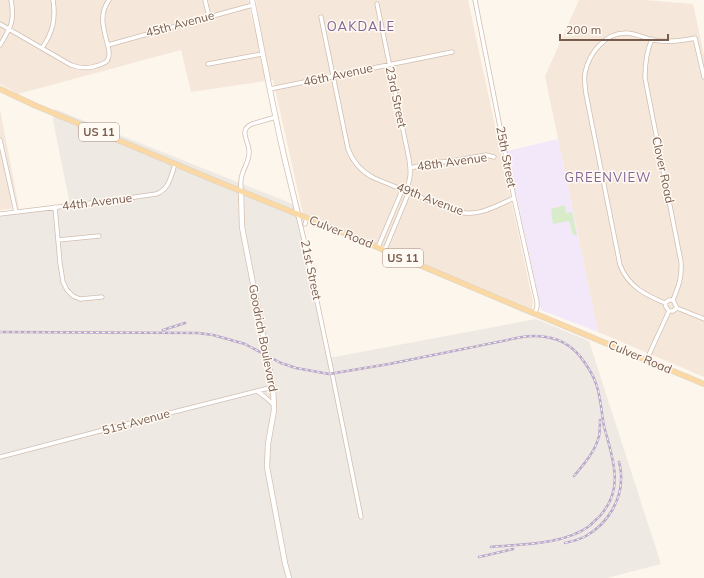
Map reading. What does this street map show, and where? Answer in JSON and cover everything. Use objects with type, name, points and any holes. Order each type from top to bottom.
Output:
[{"type":"main road","name":"Culver Road","points":[[0,89],[34,105],[298,215],[306,221],[339,231],[704,384]]},
{"type":"street","points":[[0,45],[10,29],[13,17],[11,0]]},
{"type":"street","points":[[42,48],[48,39],[53,23],[55,14],[53,0]]},
{"type":"street","points":[[0,24],[71,65],[88,68],[100,65],[107,61],[109,57],[102,19],[103,10],[108,0]]},
{"type":"street","points":[[205,0],[209,17]]},
{"type":"street","name":"21st Street","points":[[252,0],[262,54],[305,244],[332,373],[360,517]]},
{"type":"street","name":"25th Street","points":[[475,0],[514,198],[537,302],[535,313]]},
{"type":"street","name":"23rd Street","points":[[377,4],[410,168],[410,177],[406,190],[408,194],[386,247],[381,249],[379,245],[398,200],[401,193],[406,190]]},
{"type":"street","name":"45th Avenue","points":[[108,45],[253,6]]},
{"type":"street","points":[[321,17],[333,76]]},
{"type":"street","points":[[669,311],[665,303],[637,288],[628,279],[622,268],[584,85],[585,72],[589,60],[596,49],[605,40],[617,34],[626,33],[669,41],[682,41],[695,38],[704,77]]},
{"type":"street","name":"Clover Road","points":[[652,39],[648,47],[646,57],[645,78],[681,262],[680,282],[673,300]]},
{"type":"street","name":"46th Avenue","points":[[270,89],[452,52]]},
{"type":"street","points":[[208,64],[262,54]]},
{"type":"street","name":"49th Avenue","points":[[333,76],[348,149],[360,168],[370,176],[454,211],[467,214],[481,212],[514,198]]},
{"type":"street","points":[[241,191],[242,176],[250,150],[245,130],[248,125],[276,117]]},
{"type":"street","points":[[0,140],[2,159],[16,212]]},
{"type":"street","name":"48th Avenue","points":[[410,168],[432,163],[486,155],[494,157]]},
{"type":"street","name":"44th Avenue","points":[[0,214],[160,193],[167,187],[175,164]]},
{"type":"street","name":"Goodrich Boulevard","points":[[241,191],[242,227],[273,388],[274,405],[268,444],[267,467],[289,578]]},
{"type":"street","points":[[54,208],[63,282],[67,290],[73,296],[80,298],[102,297]]},
{"type":"street","points":[[58,240],[99,236]]},
{"type":"street","points":[[665,303],[669,300],[673,300],[677,308],[704,319]]},
{"type":"street","points":[[669,311],[673,311],[677,308]]},
{"type":"street","points":[[647,359],[669,311]]},
{"type":"street","name":"51st Avenue","points":[[0,457],[273,388]]},
{"type":"street","points":[[257,391],[274,405]]},
{"type":"shaded area","points":[[0,0],[248,0],[253,23],[259,21],[256,0],[468,0],[533,302],[532,309],[303,214],[273,80],[191,92],[181,50],[18,94],[0,84]]},
{"type":"shaded area","points":[[579,0],[645,0],[693,4],[704,55],[704,377],[598,332],[545,76]]},
{"type":"shaded area","points":[[0,109],[19,208],[0,210]]},
{"type":"shaded area","points":[[55,109],[300,207],[329,358],[536,319],[589,341],[661,564],[607,578],[0,578],[0,215],[70,205],[53,121]]},
{"type":"shaded area","points":[[558,139],[598,332],[541,310],[507,151]]},
{"type":"green space","points":[[565,205],[566,213],[572,212],[577,235],[573,235],[569,221],[553,224],[551,209]]},
{"type":"railway","points":[[163,330],[185,323]]},
{"type":"railway","points":[[0,332],[198,333],[213,335],[245,344],[281,363],[296,368],[329,374],[389,364],[522,337],[541,336],[558,340],[566,344],[579,355],[591,372],[597,386],[604,426],[615,473],[615,484],[612,495],[607,506],[599,517],[588,527],[578,533],[541,543],[491,547]]},
{"type":"railway","points":[[574,476],[589,458],[595,447],[599,436],[600,420]]},
{"type":"railway","points":[[565,543],[586,536],[594,531],[607,518],[616,502],[621,484],[619,462]]},
{"type":"railway","points":[[479,557],[513,549]]},
{"type":"district","name":"OAKDALE","points":[[361,26]]},
{"type":"district","name":"GREENVIEW","points":[[608,177]]}]
